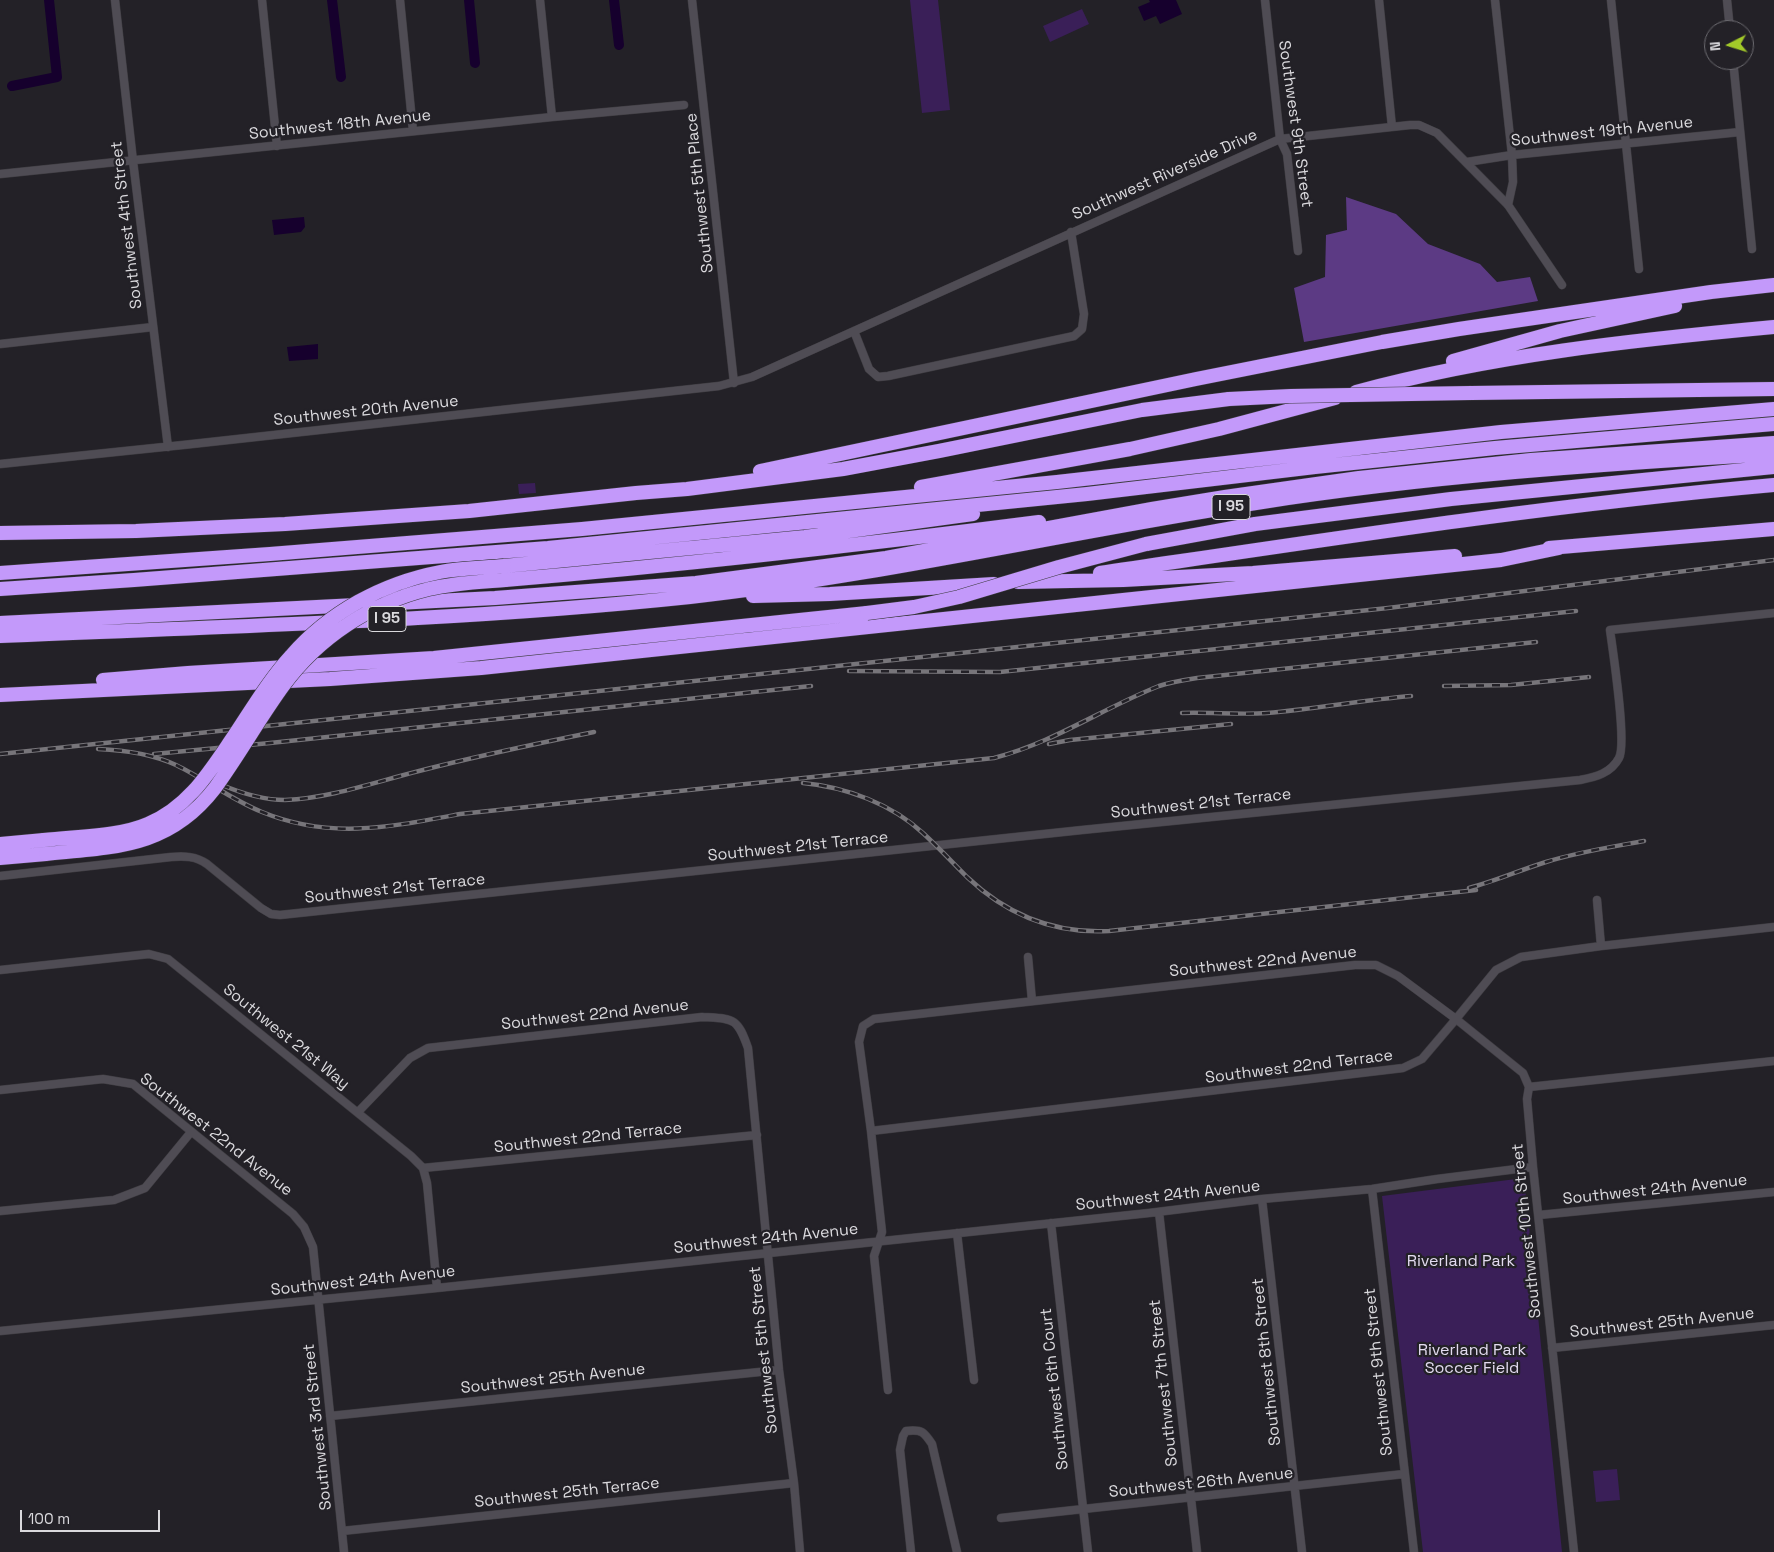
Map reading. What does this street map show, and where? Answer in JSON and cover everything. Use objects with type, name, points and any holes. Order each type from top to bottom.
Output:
[{"type":"highway","points":[[636,493],[802,463],[1196,379],[1392,341],[1704,293],[1774,285]]},
{"type":"highway","points":[[1379,386],[1436,366],[1560,331],[1694,303],[1774,291]]},
{"type":"highway","points":[[840,502],[1130,449],[1219,429],[1379,386],[1462,367],[1527,356],[1774,327]]},
{"type":"highway","points":[[0,532],[127,531],[285,524],[469,511],[687,489],[824,471],[939,451],[1142,410],[1229,399],[1291,396],[1774,389]]},
{"type":"highway","points":[[0,573],[477,538],[696,518],[840,502],[1057,482],[1492,433],[1774,409]]},
{"type":"highway","points":[[0,589],[548,548],[1086,494],[1495,448],[1774,424]]},
{"type":"highway","points":[[0,623],[495,598],[687,584],[886,558],[1190,503],[1334,482],[1479,465],[1600,454],[1774,443]]},
{"type":"highway","name":"I 95","points":[[0,636],[482,614],[692,596],[860,573],[1268,501],[1531,470],[1774,454]]},
{"type":"highway","points":[[0,690],[145,676],[450,656],[867,613],[959,597],[1073,563],[1146,544],[1255,524],[1452,499],[1774,466]]},
{"type":"highway","points":[[1048,581],[1334,537],[1505,514],[1674,494],[1774,485]]},
{"type":"highway","points":[[505,573],[837,533],[986,512],[1086,494]]},
{"type":"highway","points":[[0,858],[138,828],[157,820],[181,804],[202,783],[261,695],[291,655],[319,628],[356,603],[392,586],[428,575],[452,570],[505,573],[635,568],[896,540],[1054,520],[1151,504],[1190,503]]},
{"type":"highway","points":[[692,596],[830,594],[1048,581],[1123,580],[1253,573],[1774,529]]},
{"type":"highway","points":[[0,695],[340,679],[481,668],[1501,560],[1558,548]]},
{"type":"highway","points":[[0,844],[45,847]]},
{"type":"street","name":"Southwest 4th Street","points":[[115,0],[168,447]]},
{"type":"street","points":[[262,0],[277,146]]},
{"type":"street","points":[[400,0],[413,132]]},
{"type":"street","points":[[540,0],[552,117]]},
{"type":"street","name":"Southwest 5th Place","points":[[692,0],[734,383]]},
{"type":"street","name":"Southwest 9th Street","points":[[1265,0],[1280,139],[1287,154],[1298,251]]},
{"type":"street","points":[[1379,0],[1392,127]]},
{"type":"street","points":[[1495,0],[1512,155],[1513,182],[1508,204]]},
{"type":"street","points":[[1611,0],[1639,269]]},
{"type":"street","points":[[1727,0],[1729,20]]},
{"type":"street","points":[[1734,70],[1752,248]]},
{"type":"street","name":"Southwest 18th Avenue","points":[[0,174],[684,105]]},
{"type":"street","name":"Southwest Riverside Drive","points":[[734,383],[752,377],[1280,139],[1419,125],[1437,133],[1508,204],[1562,285]]},
{"type":"street","name":"Southwest 19th Avenue","points":[[1467,162],[1512,155],[1740,132]]},
{"type":"street","points":[[854,331],[869,369],[878,377],[1074,336],[1082,329],[1084,314],[1071,232]]},
{"type":"street","points":[[0,344],[153,327]]},
{"type":"street","name":"Southwest 20th Avenue","points":[[0,464],[168,447],[734,383]]},
{"type":"street","name":"Southwest 21st Terrace","points":[[0,876],[171,857],[191,857],[207,864],[261,908],[271,914],[280,915],[1082,830],[1580,780],[1599,776],[1614,766],[1620,756],[1622,743],[1610,630],[1774,613]]},
{"type":"street","points":[[1597,900],[1601,946]]},
{"type":"street","points":[[1774,927],[1601,946],[1521,957],[1496,970],[1456,1019],[1523,1073],[1529,1086],[1774,1061]]},
{"type":"street","name":"Southwest 21st Way","points":[[0,970],[149,954],[168,959],[358,1112],[423,1168]]},
{"type":"street","points":[[1028,957],[1032,1000]]},
{"type":"street","name":"Southwest 22nd Avenue","points":[[871,1131],[859,1042],[863,1026],[874,1019],[1355,965],[1376,965],[1398,976],[1456,1019]]},
{"type":"street","name":"Southwest 22nd Avenue","points":[[358,1112],[410,1058],[428,1048],[702,1017],[726,1019],[740,1026]]},
{"type":"street","name":"Southwest 22nd Terrace","points":[[871,1131],[1403,1068],[1422,1058],[1456,1019]]},
{"type":"street","name":"Southwest 5th Street","points":[[740,1026],[748,1048],[779,1370],[794,1483],[800,1552]]},
{"type":"street","name":"Southwest 22nd Avenue","points":[[0,1090],[103,1079],[133,1084],[293,1214],[304,1227],[313,1247],[318,1299]]},
{"type":"street","name":"Southwest 10th Street","points":[[1529,1086],[1528,1099],[1533,1167],[1574,1552]]},
{"type":"street","points":[[871,1131],[882,1232],[874,1256],[888,1390]]},
{"type":"street","points":[[0,1211],[114,1200],[144,1188],[191,1132]]},
{"type":"street","name":"Southwest 22nd Terrace","points":[[423,1168],[757,1134]]},
{"type":"street","name":"Southwest 24th Avenue","points":[[0,1331],[880,1242],[1262,1199],[1372,1189],[1437,1178],[1533,1167]]},
{"type":"street","points":[[423,1168],[427,1183],[438,1288]]},
{"type":"street","name":"Southwest 9th Street","points":[[1372,1189],[1414,1552]]},
{"type":"street","name":"Southwest 24th Avenue","points":[[1539,1215],[1774,1192]]},
{"type":"street","name":"Southwest 8th Street","points":[[1262,1199],[1302,1552]]},
{"type":"street","name":"Southwest 7th Street","points":[[1159,1212],[1197,1552]]},
{"type":"street","name":"Southwest 6th Court","points":[[1051,1223],[1088,1552]]},
{"type":"street","points":[[957,1233],[974,1380]]},
{"type":"street","name":"Southwest 3rd Street","points":[[318,1299],[344,1552]]},
{"type":"street","name":"Southwest 25th Avenue","points":[[1552,1348],[1774,1325]]},
{"type":"street","name":"Southwest 25th Avenue","points":[[330,1416],[779,1370]]},
{"type":"street","points":[[911,1552],[900,1450],[906,1431],[917,1430],[922,1431],[932,1444],[957,1552]]},
{"type":"street","name":"Southwest 26th Avenue","points":[[1001,1518],[1404,1474]]},
{"type":"street","name":"Southwest 25th Terrace","points":[[342,1531],[794,1483]]},
{"type":"green space","points":[[910,0],[938,0],[950,110],[922,113]]},
{"type":"green space","points":[[1082,9],[1089,24],[1050,42],[1043,26]]},
{"type":"green space","points":[[535,483],[536,493],[519,494],[518,484]]},
{"type":"green space","name":"Riverland Park","points":[[1524,1178],[1562,1552],[1423,1552],[1382,1196]]},
{"type":"green space","points":[[1617,1469],[1620,1500],[1596,1502],[1593,1471]]},
{"type":"shaded area","points":[[1149,0],[1176,0],[1182,14],[1160,24],[1156,16],[1144,21],[1138,7],[1150,2]]},
{"type":"shaded area","points":[[1346,197],[1396,214],[1428,244],[1480,264],[1497,282],[1530,277],[1538,301],[1304,342],[1294,288],[1325,277],[1326,235],[1347,230]]},
{"type":"shaded area","points":[[304,217],[305,227],[301,232],[274,235],[272,220]]},
{"type":"shaded area","points":[[318,344],[318,359],[289,361],[287,347]]},
{"type":"waterway","points":[[12,86],[57,77],[49,0]]},
{"type":"waterway","points":[[332,0],[341,77]]},
{"type":"waterway","points":[[469,0],[475,63]]},
{"type":"waterway","points":[[614,0],[619,45]]},
{"type":"railway","points":[[0,754],[1388,608],[1774,560]]},
{"type":"railway","points":[[849,671],[1000,672],[1576,611]]},
{"type":"railway","points":[[98,749],[138,753],[167,761],[229,796],[262,812],[287,821],[312,826],[361,828],[410,823],[460,814],[994,758],[1037,744],[1138,695],[1173,682],[1536,642]]},
{"type":"railway","points":[[1444,686],[1511,685],[1589,677]]},
{"type":"railway","points":[[154,754],[811,686]]},
{"type":"railway","points":[[1182,713],[1267,713],[1411,696]]},
{"type":"railway","points":[[1049,744],[1070,740],[1231,724]]},
{"type":"railway","points":[[222,785],[269,799],[302,799],[353,789],[463,760],[594,732]]},
{"type":"railway","points":[[803,783],[836,788],[852,793],[898,814],[930,839],[967,877],[998,902],[1032,919],[1069,929],[1109,931],[1476,890]]},
{"type":"railway","points":[[1469,888],[1558,858],[1644,841]]},
{"type":"park label","name":"Riverland Park Soccer Field","points":[[1472,1360]]}]
